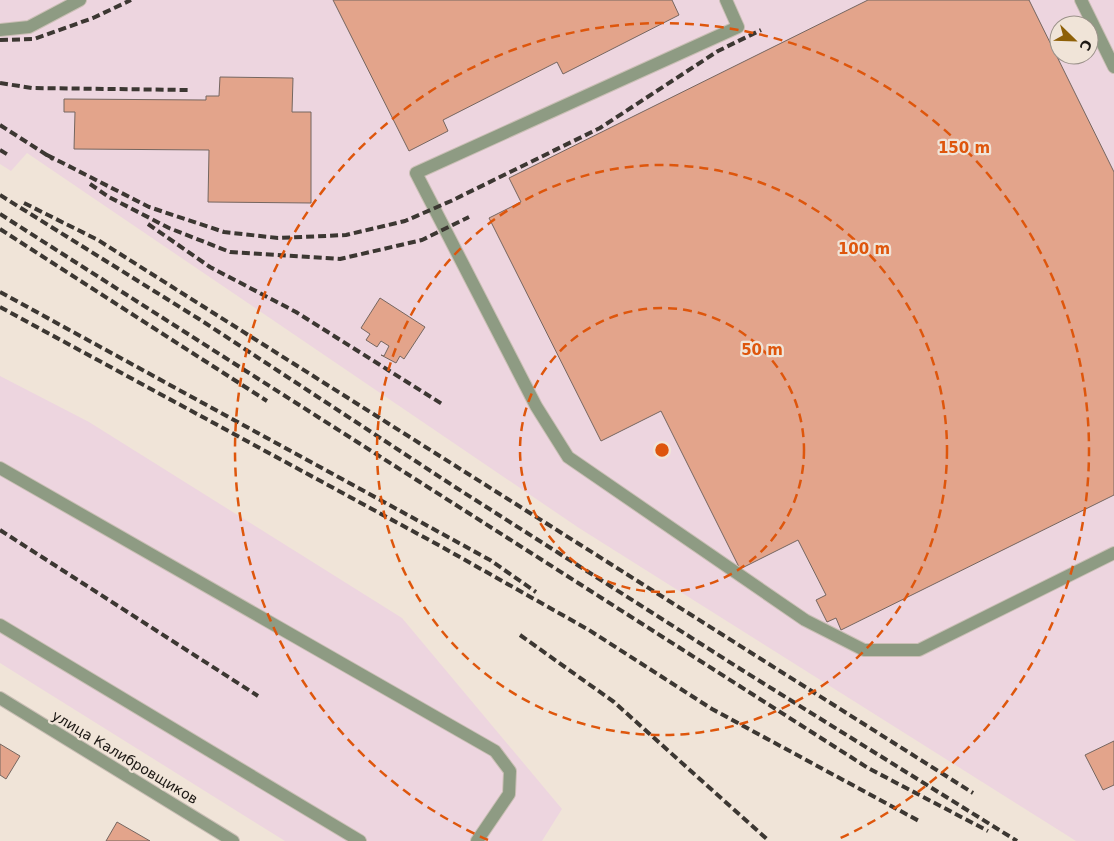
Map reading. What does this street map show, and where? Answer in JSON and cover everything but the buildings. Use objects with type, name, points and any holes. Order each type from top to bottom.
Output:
[{"type":"street","points":[[0,30],[29,27],[80,0]]},
{"type":"street","points":[[726,0],[738,27],[416,174],[536,406],[568,457],[805,620],[864,650],[920,650],[1114,553]]},
{"type":"street","points":[[1081,0],[1114,67]]},
{"type":"street","points":[[0,468],[495,751],[510,770],[508,794],[477,841]]},
{"type":"street","points":[[0,625],[360,841]]},
{"type":"street","name":"улица Калибровщиков","points":[[0,698],[234,841]]},
{"type":"shaded area","points":[[0,0],[1114,0],[1114,841],[1076,841],[579,528],[27,153],[11,171],[0,164]]},
{"type":"shaded area","points":[[0,376],[89,422],[402,618],[562,809],[542,841],[285,841],[0,663]]},
{"type":"railway","points":[[0,40],[34,39],[93,18],[131,0]]},
{"type":"railway","points":[[47,155],[149,207],[224,232],[278,238],[346,235],[405,221],[451,201],[600,128],[718,51],[761,30]]},
{"type":"railway","points":[[0,83],[32,88],[189,90]]},
{"type":"railway","points":[[0,125],[53,159]]},
{"type":"railway","points":[[0,150],[10,156]]},
{"type":"railway","points":[[90,184],[109,197],[169,228],[230,252],[340,259],[422,240],[469,217]]},
{"type":"railway","points":[[0,195],[199,319],[455,487],[742,670],[1017,841]]},
{"type":"railway","points":[[24,203],[98,240],[973,793]]},
{"type":"railway","points":[[0,214],[868,768],[988,831]]},
{"type":"railway","points":[[148,224],[210,267],[296,312],[442,404]]},
{"type":"railway","points":[[0,229],[267,401]]},
{"type":"railway","points":[[0,292],[490,560],[536,592]]},
{"type":"railway","points":[[0,307],[442,547],[589,630],[712,709],[919,821]]},
{"type":"railway","points":[[0,530],[258,696]]},
{"type":"railway","points":[[520,635],[614,702],[769,841]]}]
